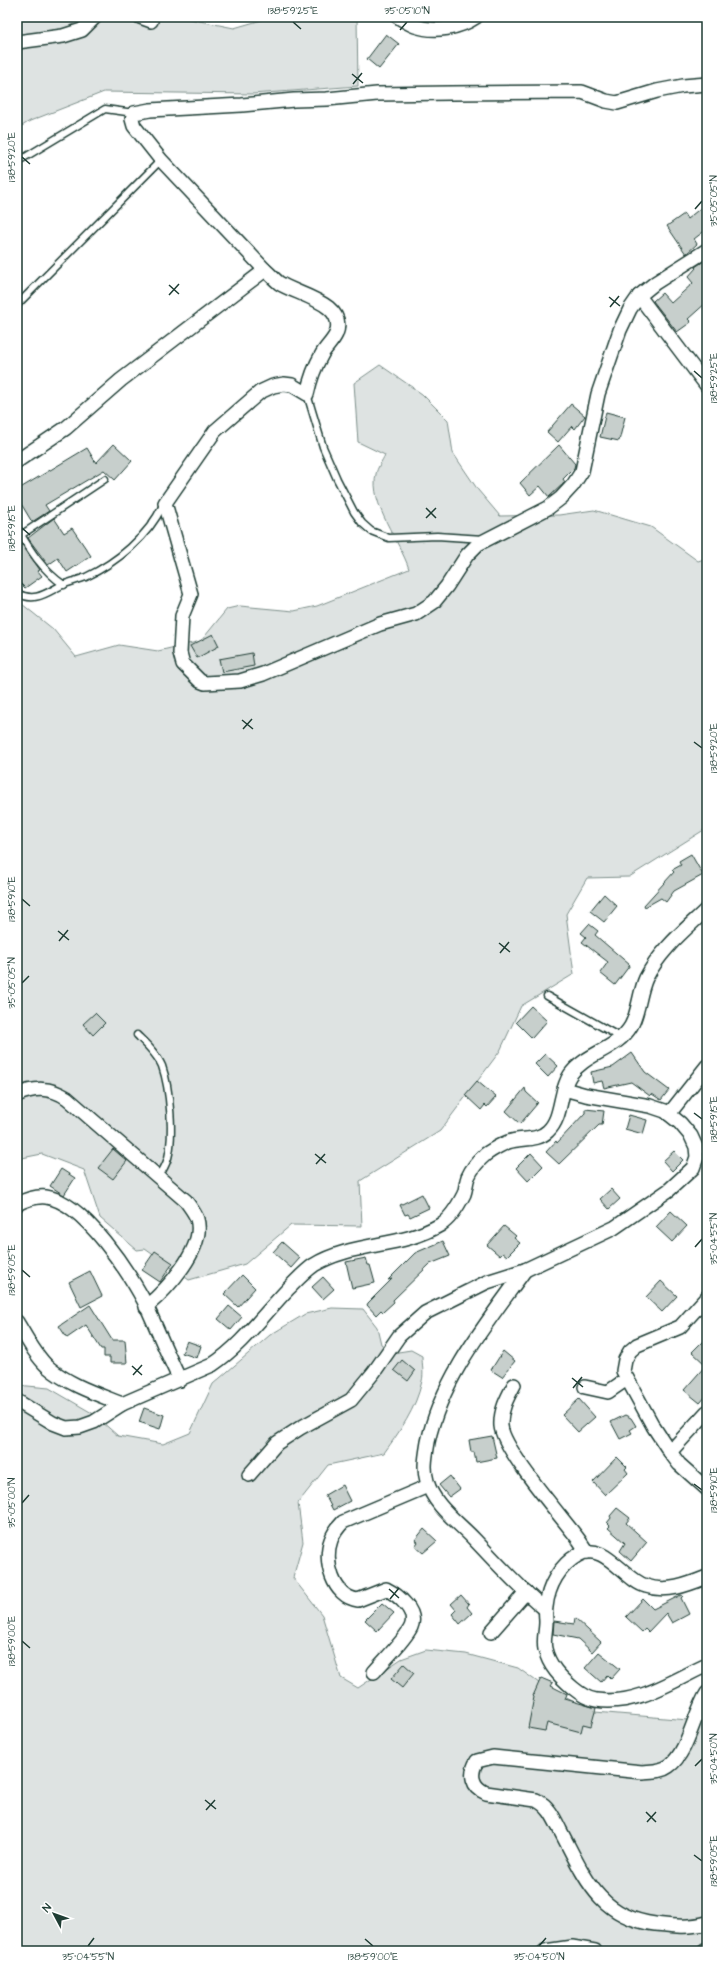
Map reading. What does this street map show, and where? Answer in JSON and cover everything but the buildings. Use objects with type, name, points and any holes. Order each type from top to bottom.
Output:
[{"type":"street","points":[[17,42],[63,36],[82,30],[95,17]]},
{"type":"street","points":[[398,17],[415,26],[441,29],[464,24],[476,17]]},
{"type":"street","points":[[707,84],[657,91],[617,103],[606,101],[582,92],[444,93],[294,100],[242,105],[150,110],[134,113],[132,119],[134,126],[161,160],[265,270],[278,283],[326,305],[333,311],[337,318],[338,327],[335,336],[315,368],[307,394],[292,385],[284,384],[273,386],[260,392],[215,431],[165,503],[191,594],[182,616],[180,653],[183,664],[193,676],[205,683],[240,681],[263,674],[380,624],[416,614],[434,602],[447,586],[467,555],[478,544],[548,508],[561,498],[582,471],[598,394],[620,330],[630,309],[639,296],[673,270],[707,250]]},
{"type":"street","points":[[17,461],[66,428],[121,380],[265,270]]},
{"type":"street","points":[[639,296],[707,386]]},
{"type":"street","points":[[17,1401],[53,1423],[66,1428],[80,1427],[94,1422],[122,1404],[212,1366],[224,1357],[274,1303],[313,1266],[336,1254],[423,1233],[442,1224],[453,1212],[464,1193],[468,1177],[486,1154],[509,1141],[529,1140],[544,1135],[550,1130],[555,1121],[569,1077],[578,1064],[620,1038],[630,1026],[645,980],[656,961],[668,946],[707,909]]},
{"type":"street","points":[[668,1114],[707,1066]]},
{"type":"street","points":[[17,1095],[41,1088],[58,1092],[72,1102],[186,1201],[193,1210],[198,1220],[197,1242],[188,1258],[162,1293],[146,1307]]},
{"type":"street","points":[[249,1475],[277,1443],[300,1428],[351,1400],[374,1372],[399,1336],[425,1313],[487,1282],[525,1270],[614,1228],[669,1190],[693,1168],[697,1157],[696,1147],[691,1136],[680,1123],[668,1114],[650,1106],[586,1095],[564,1089]]},
{"type":"street","points":[[17,1204],[34,1198],[46,1197],[56,1200],[70,1207],[95,1231],[117,1259],[146,1307],[166,1353],[180,1380]]},
{"type":"street","points":[[525,1270],[471,1346],[438,1409],[425,1458],[425,1471],[428,1486],[442,1507],[526,1592],[546,1609]]},
{"type":"street","points":[[707,1297],[680,1327],[637,1345],[625,1360],[623,1371],[653,1426],[670,1452],[679,1464],[707,1489]]},
{"type":"street","points":[[17,1322],[32,1346],[48,1367],[76,1385],[122,1404]]},
{"type":"street","points":[[585,1387],[608,1392],[626,1379]]},
{"type":"street","points":[[514,1385],[501,1417],[504,1438],[516,1458],[587,1552]]},
{"type":"street","points":[[670,1452],[707,1412]]},
{"type":"street","points":[[374,1672],[412,1626],[412,1616],[408,1607],[398,1595],[386,1589],[358,1600],[344,1596],[337,1587],[332,1575],[328,1556],[331,1541],[336,1530],[344,1522],[428,1486]]},
{"type":"street","points":[[707,1577],[674,1588],[646,1586],[636,1582],[607,1558],[597,1553],[587,1552],[579,1554],[563,1567],[554,1579],[547,1598],[545,1648],[550,1662],[557,1674],[566,1683],[594,1700],[612,1701],[632,1698],[670,1684],[707,1665]]},
{"type":"street","points":[[491,1632],[526,1592]]},
{"type":"street","points":[[707,1693],[697,1711],[678,1757],[669,1766],[659,1771],[642,1772],[493,1757],[477,1761],[473,1768],[472,1776],[474,1784],[479,1790],[486,1793],[536,1800],[543,1803],[555,1820],[586,1880],[595,1893],[607,1905],[625,1917],[648,1923],[680,1926],[696,1926],[707,1923]]},
{"type":"street","points":[[545,1951],[572,1947],[595,1951]]},
{"type":"lane","points":[[17,162],[105,109],[134,113]]},
{"type":"lane","points":[[17,305],[161,160]]},
{"type":"lane","points":[[307,394],[322,447],[354,512],[371,531],[389,538],[437,536],[486,540]]},
{"type":"lane","points":[[21,535],[105,479]]},
{"type":"lane","points":[[17,593],[24,597],[38,598],[107,565],[127,550],[157,518],[165,503]]},
{"type":"lane","points":[[17,528],[30,550],[49,574],[64,585]]},
{"type":"lane","points":[[547,996],[620,1038]]},
{"type":"lane","points":[[137,1035],[155,1055],[161,1066],[167,1087],[170,1107],[168,1158],[158,1178]]},
{"type":"shaded area","points":[[17,17],[180,17],[234,28],[272,17],[357,17],[358,86],[252,94],[104,92],[30,121],[17,129]]},
{"type":"shaded area","points":[[380,365],[422,394],[448,420],[453,453],[478,490],[500,516],[559,515],[594,510],[651,527],[698,561],[707,558],[707,828],[629,877],[587,878],[566,914],[574,974],[521,1006],[500,1051],[440,1131],[360,1181],[362,1226],[291,1225],[245,1264],[189,1280],[145,1249],[137,1250],[100,1218],[84,1170],[42,1154],[17,1159],[17,600],[53,629],[76,657],[119,645],[158,651],[201,641],[227,609],[240,606],[294,611],[317,606],[409,569],[405,558],[386,522],[377,498],[375,486],[376,474],[385,455],[358,442],[354,383]]},
{"type":"shaded area","points":[[332,1308],[363,1309],[377,1327],[381,1344],[392,1353],[411,1350],[422,1356],[423,1372],[423,1378],[412,1410],[384,1453],[328,1465],[298,1503],[303,1542],[293,1578],[322,1615],[341,1678],[358,1688],[401,1659],[426,1650],[466,1654],[518,1668],[546,1688],[595,1712],[688,1720],[707,1718],[707,1951],[17,1951],[17,1385],[49,1388],[92,1413],[118,1436],[163,1444],[190,1433],[213,1384],[270,1335],[305,1314]]}]
